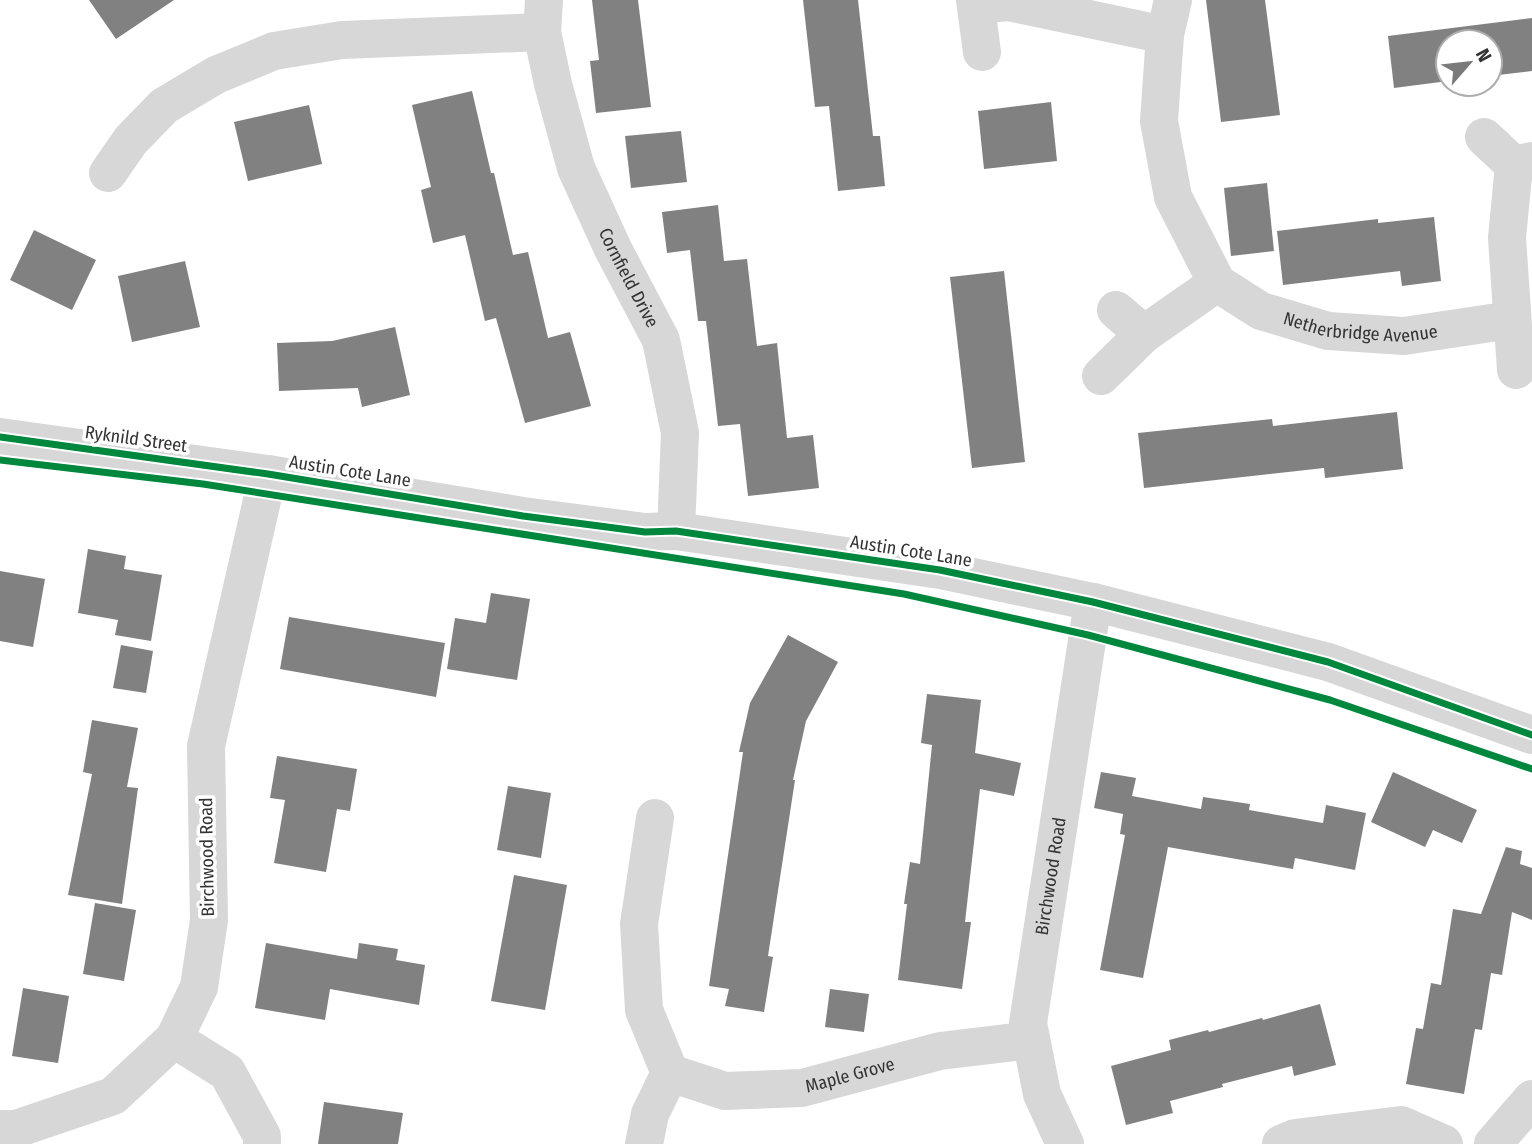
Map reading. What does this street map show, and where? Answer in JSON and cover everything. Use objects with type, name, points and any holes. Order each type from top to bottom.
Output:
[{"type":"street","points":[[982,52],[975,2],[1008,2],[1169,18],[1159,121],[1173,197],[1217,283],[1130,322],[1101,376]]},
{"type":"street","name":"Cornfield Drive","points":[[108,173],[120,131],[216,75],[274,51],[342,40],[543,16],[553,83],[576,167],[613,249],[661,340],[680,433],[676,531]]},
{"type":"street","points":[[1484,137],[1523,163],[1507,238],[1516,370]]},
{"type":"street","name":"Netherbridge Avenue","points":[[1217,283],[1261,311],[1328,331],[1404,337],[1511,320]]},
{"type":"street","name":"Ryknild Street","points":[[0,438],[268,474]]},
{"type":"street","name":"Austin Cote Lane","points":[[268,474],[523,516],[645,531],[676,531],[940,570],[1093,602],[1328,662],[1532,735]]},
{"type":"street","name":"Birchwood Road","points":[[0,1129],[16,1129],[113,1096],[174,1039],[199,987],[209,920],[206,746],[268,474]]},
{"type":"street","name":"Birchwood Road","points":[[1065,1144],[1042,1094],[1028,1023],[1093,602]]},
{"type":"street","points":[[644,1144],[649,1114],[670,1073],[644,1010],[639,924],[655,818]]},
{"type":"street","points":[[174,1039],[226,1072],[262,1136],[262,1144]]},
{"type":"street","name":"Maple Grove","points":[[670,1073],[725,1091],[802,1087],[940,1051],[1031,1040]]},
{"type":"street","points":[[1493,1144],[1532,1099]]},
{"type":"street","points":[[1281,1144],[1295,1138],[1401,1125],[1444,1144]]},
{"type":"building","points":[[89,0],[174,0],[116,39]]},
{"type":"building","points":[[592,0],[638,0],[651,107],[596,113],[590,61],[599,60]]},
{"type":"building","points":[[803,0],[858,0],[873,136],[880,136],[885,186],[838,191],[829,106],[815,107]]},
{"type":"building","points":[[1206,0],[1265,0],[1280,115],[1221,122]]},
{"type":"building","points":[[1532,18],[1532,71],[1504,74],[1504,28],[1452,28]]},
{"type":"building","points":[[1434,30],[1434,83],[1394,88],[1388,36]]},
{"type":"building","points":[[472,91],[513,255],[528,252],[548,338],[570,332],[591,406],[525,423],[496,318],[485,321],[465,235],[433,243],[421,190],[431,187],[412,105]]},
{"type":"building","points":[[1051,102],[1057,161],[984,169],[978,111]]},
{"type":"building","points":[[309,105],[322,164],[248,181],[234,122]]},
{"type":"building","points":[[681,131],[687,182],[631,188],[625,136]]},
{"type":"building","points":[[1267,183],[1274,251],[1231,256],[1224,188]]},
{"type":"building","points":[[718,205],[724,261],[747,259],[757,346],[777,343],[787,438],[813,435],[819,488],[748,496],[740,424],[718,426],[706,321],[698,321],[690,250],[667,253],[662,212]]},
{"type":"building","points":[[1434,217],[1441,281],[1402,286],[1400,271],[1283,285],[1277,231],[1378,219],[1378,223]]},
{"type":"building","points":[[34,230],[96,260],[72,310],[10,280]]},
{"type":"building","points":[[185,261],[200,327],[132,342],[118,276]]},
{"type":"building","points":[[1004,271],[1025,462],[972,468],[950,277]]},
{"type":"building","points":[[395,327],[410,395],[362,407],[358,388],[279,391],[277,343],[332,341]]},
{"type":"building","points":[[1397,412],[1403,469],[1325,478],[1324,468],[1144,488],[1138,433],[1272,419],[1273,426]]},
{"type":"building","points":[[88,549],[126,556],[124,569],[162,575],[151,641],[115,635],[118,620],[78,613]]},
{"type":"building","points":[[0,571],[45,579],[33,647],[0,641]]},
{"type":"building","points":[[491,593],[530,599],[517,680],[447,669],[455,618],[486,623]]},
{"type":"building","points":[[289,617],[445,643],[436,697],[280,669]]},
{"type":"building","points":[[788,635],[838,662],[806,721],[793,780],[768,956],[773,957],[764,1012],[725,1006],[729,989],[709,986],[743,752],[739,752],[750,703]]},
{"type":"building","points":[[121,645],[153,651],[146,693],[113,688]]},
{"type":"building","points":[[927,694],[981,700],[975,753],[1021,763],[1014,796],[980,789],[965,922],[971,922],[962,989],[898,980],[910,862],[920,864],[932,745],[921,743]]},
{"type":"building","points":[[92,720],[138,728],[127,787],[138,788],[122,904],[68,895],[92,774],[83,772]]},
{"type":"building","points":[[277,756],[357,769],[350,811],[337,809],[326,872],[274,863],[285,800],[270,798]]},
{"type":"building","points":[[1101,772],[1136,778],[1132,796],[1201,809],[1203,797],[1250,804],[1249,810],[1323,823],[1326,805],[1366,813],[1355,870],[1295,858],[1293,869],[1168,847],[1143,978],[1100,970],[1125,835],[1120,834],[1123,814],[1094,808]]},
{"type":"building","points":[[1393,772],[1477,810],[1462,843],[1433,830],[1425,847],[1371,822]]},
{"type":"building","points":[[508,786],[551,793],[541,858],[497,850]]},
{"type":"building","points":[[1506,847],[1522,851],[1520,864],[1532,868],[1532,920],[1512,912],[1502,975],[1491,973],[1482,1030],[1475,1029],[1464,1094],[1406,1084],[1416,1028],[1423,1029],[1431,983],[1441,985],[1453,909],[1481,914]]},
{"type":"building","points":[[514,875],[567,885],[545,1010],[491,1001]]},
{"type":"building","points":[[95,903],[136,910],[124,981],[83,974]]},
{"type":"building","points":[[266,943],[357,959],[359,943],[398,949],[396,960],[425,965],[419,1005],[330,989],[325,1020],[255,1008]]},
{"type":"building","points":[[23,988],[69,996],[58,1063],[12,1056]]},
{"type":"building","points":[[830,989],[869,994],[864,1032],[825,1027]]},
{"type":"building","points":[[1320,1004],[1336,1065],[1294,1076],[1292,1066],[1222,1084],[1223,1087],[1170,1101],[1173,1113],[1126,1125],[1111,1066],[1171,1050],[1169,1040],[1262,1018],[1263,1020]]},
{"type":"building","points":[[324,1102],[403,1113],[398,1144],[318,1144]]},
{"type":"cycle path","points":[[0,437],[268,474],[523,516],[645,532],[676,531],[940,570],[1093,602],[1328,662],[1532,735]]},
{"type":"cycle path","points":[[0,460],[203,484],[904,594],[1088,635],[1330,700],[1532,769]]}]
